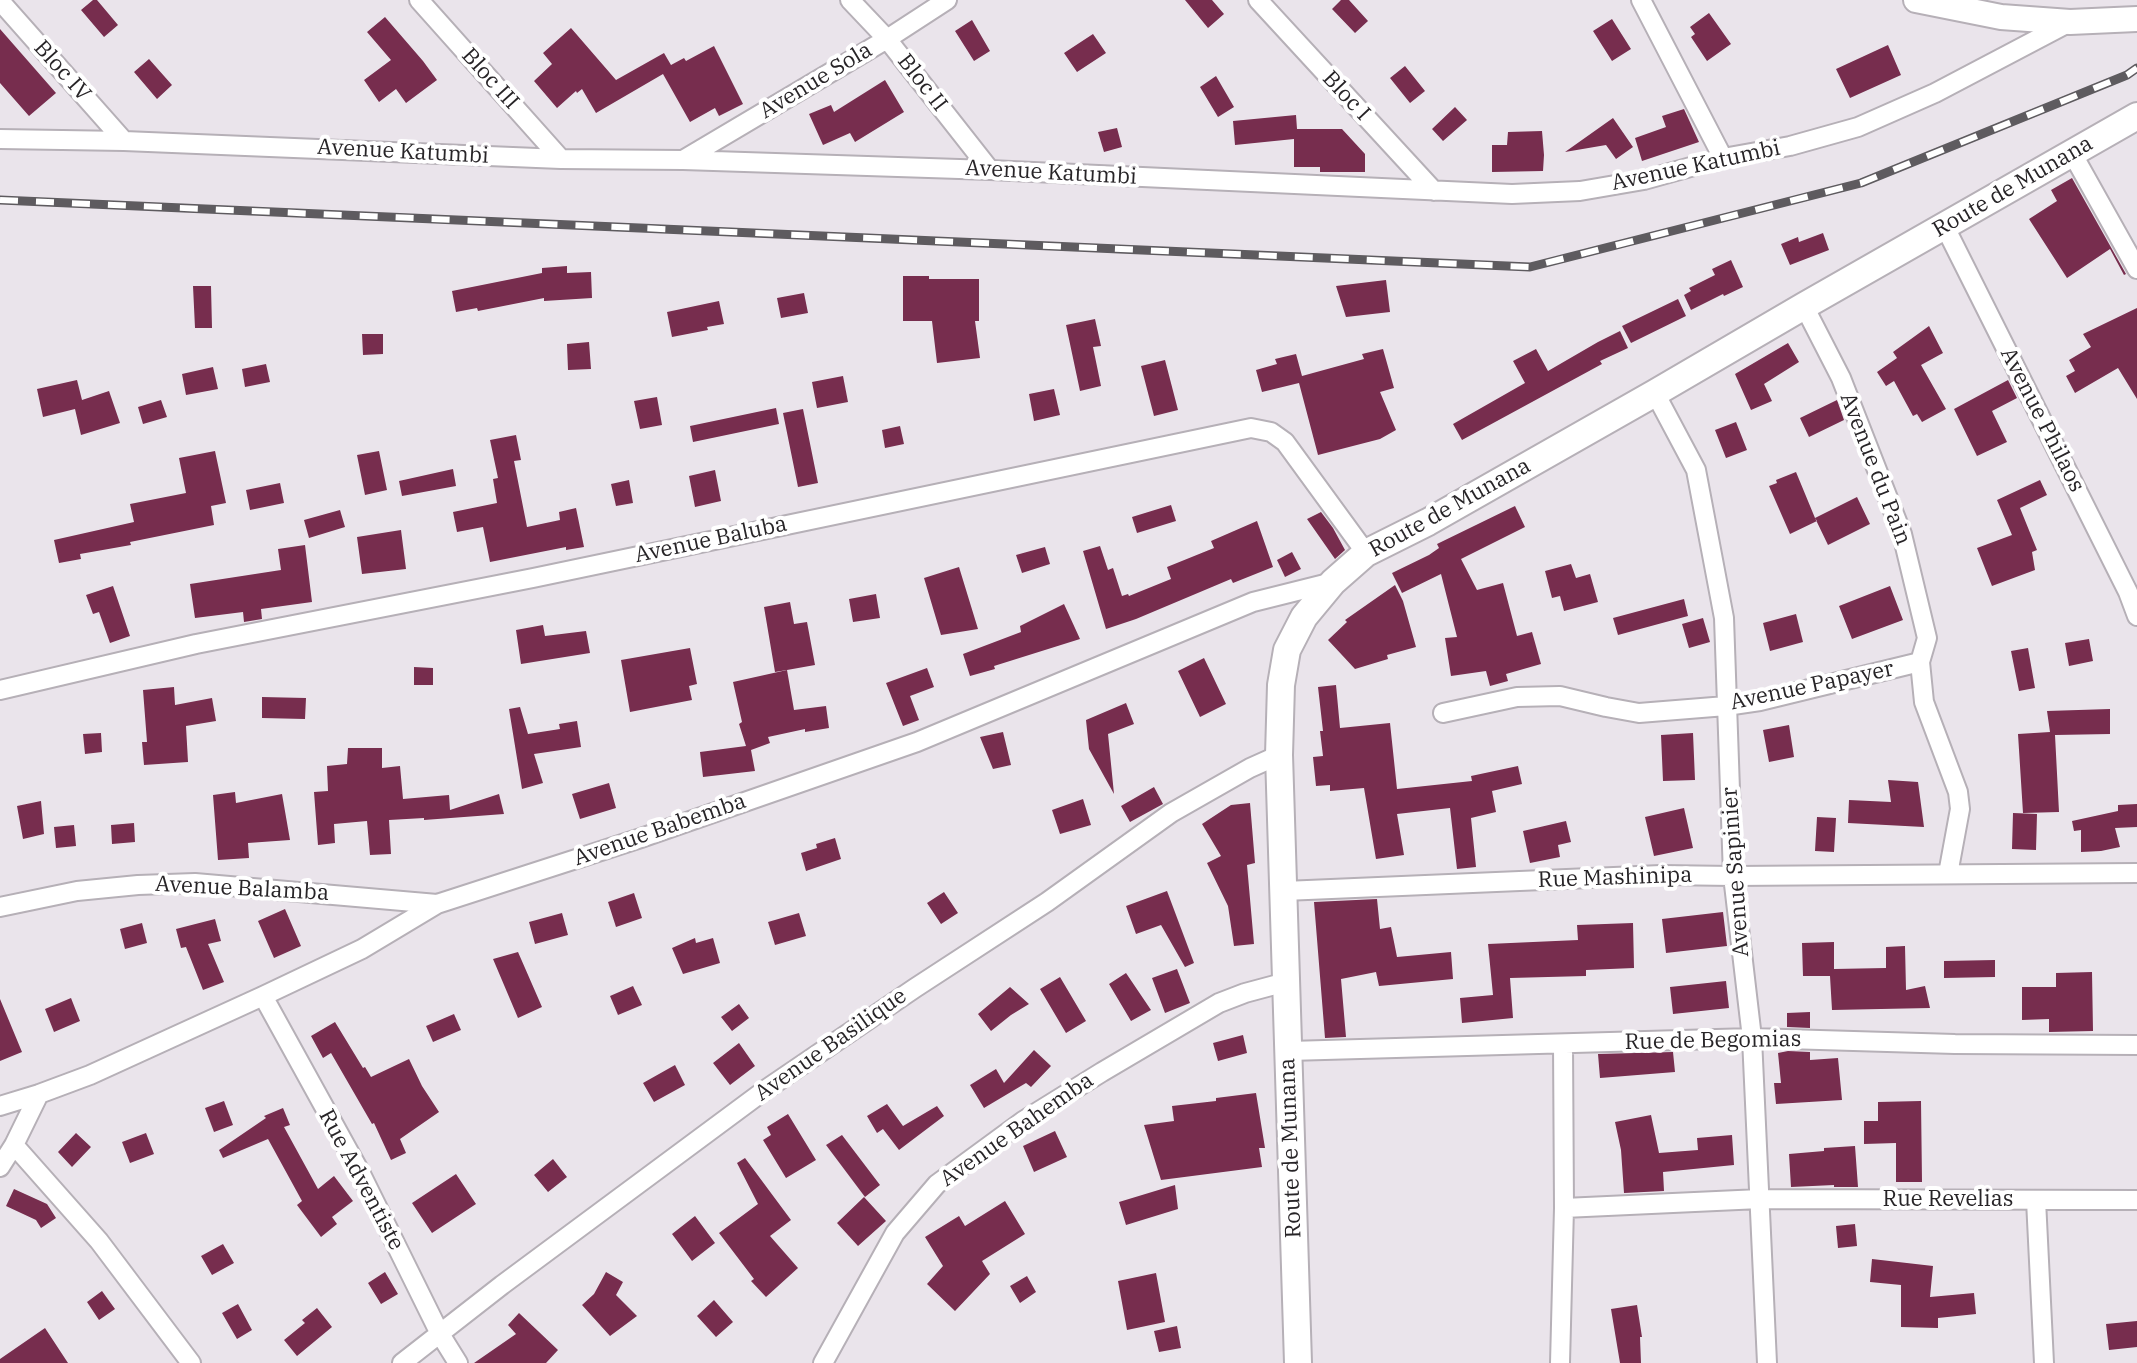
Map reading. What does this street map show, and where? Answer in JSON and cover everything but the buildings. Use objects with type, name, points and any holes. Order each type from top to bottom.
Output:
[{"type":"main road","name":"Route de Munana","points":[[1298,1363],[1279,755],[1281,685],[1287,650],[1304,617],[1333,582],[1366,553],[1428,522],[2137,116]]},
{"type":"street","name":"Bloc III","points":[[419,0],[561,159]]},
{"type":"street","name":"Bloc II","points":[[850,0],[887,39],[990,170]]},
{"type":"street","name":"Avenue Sola","points":[[683,160],[947,0]]},
{"type":"street","name":"Bloc I","points":[[1258,0],[1434,191]]},
{"type":"street","points":[[1641,0],[1723,158]]},
{"type":"street","points":[[1916,0],[2001,17],[2070,22],[2137,19]]},
{"type":"street","name":"Bloc IV","points":[[0,1],[124,141]]},
{"type":"street","name":"Avenue Katumbi","points":[[0,139],[124,141],[561,159],[990,170],[1512,194],[1580,191],[1644,180],[1858,127],[1935,93],[2070,22]]},
{"type":"street","points":[[2072,153],[2137,269]]},
{"type":"street","name":"Avenue Philaos","points":[[1944,225],[2128,592],[2137,616]]},
{"type":"street","name":"Avenue du Pain","points":[[1804,306],[1841,378],[1902,534],[1927,638]]},
{"type":"street","name":"Avenue Sapinier","points":[[1655,393],[1696,470],[1724,618],[1733,876],[1752,1038],[1767,1363]]},
{"type":"street","name":"Avenue Baluba","points":[[0,690],[196,644],[533,578],[1251,428],[1271,432],[1285,442],[1366,553]]},
{"type":"street","name":"Avenue Babemba","points":[[0,1106],[90,1075],[263,996],[362,949],[437,904],[641,838],[917,742],[1253,602],[1333,582]]},
{"type":"street","name":"Avenue Papayer","points":[[1443,713],[1517,697],[1560,696],[1639,713],[1760,701],[1920,662],[1927,638]]},
{"type":"street","points":[[1920,662],[1924,702],[1958,792],[1960,809],[1948,874]]},
{"type":"street","name":"Avenue Basilique","points":[[402,1363],[765,1090],[1047,902],[1171,813],[1279,755]]},
{"type":"street","name":"Rue Mashinipa","points":[[1284,891],[1661,875],[2137,873]]},
{"type":"street","name":"Avenue Balamba","points":[[0,907],[77,891],[195,883],[437,904]]},
{"type":"street","name":"Avenue Bahemba","points":[[823,1363],[895,1233],[937,1184],[1023,1121],[1219,1003],[1286,982]]},
{"type":"street","name":"Rue Adventiste","points":[[263,996],[359,1170],[440,1334],[458,1363]]},
{"type":"street","name":"Rue de Begomias","points":[[1289,1051],[1752,1038],[2137,1045]]},
{"type":"street","points":[[1560,1363],[1564,1208],[1563,1044]]},
{"type":"street","points":[[0,1167],[39,1094]]},
{"type":"street","points":[[14,1145],[99,1241],[191,1363]]},
{"type":"street","name":"Rue Revelias","points":[[1564,1208],[1760,1199],[2137,1200]]},
{"type":"street","points":[[2036,1200],[2044,1363]]},
{"type":"railway","points":[[0,200],[1530,267],[1861,183],[2127,75],[2137,68]]}]
